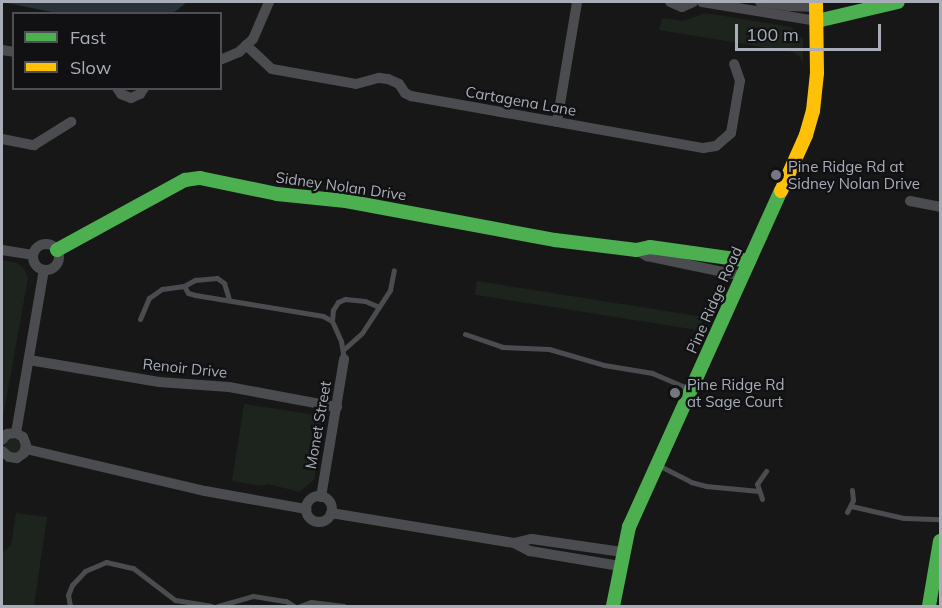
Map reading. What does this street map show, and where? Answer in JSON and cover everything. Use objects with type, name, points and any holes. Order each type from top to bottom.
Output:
[{"type":"street","points":[[222,59],[253,39],[269,2]]},
{"type":"street","points":[[557,122],[577,2]]},
{"type":"street","points":[[670,2],[682,7],[693,2]]},
{"type":"street","points":[[702,2],[816,10],[898,2]]},
{"type":"street","points":[[760,2],[816,10],[861,2]]},
{"type":"street","name":"Pine Ridge Road","points":[[613,606],[629,527],[789,178],[813,111],[818,56],[816,10]]},
{"type":"street","name":"Cartagena Lane","points":[[246,45],[272,69],[356,84],[379,78],[399,84],[405,93],[411,96],[703,148],[716,146],[731,133],[740,81],[734,63]]},
{"type":"street","points":[[118,90],[121,94],[131,98],[143,90]]},
{"type":"street","points":[[2,139],[34,145],[71,122]]},
{"type":"street","name":"Sidney Nolan Drive","points":[[57,250],[185,180],[200,178],[277,194],[346,201],[555,240],[636,250],[650,247],[750,261]]},
{"type":"street","points":[[910,201],[940,207]]},
{"type":"street","points":[[43,244],[51,245],[57,250],[58,262],[52,268],[44,270],[34,263],[33,255],[36,248],[43,244]]},
{"type":"street","points":[[2,250],[33,255]]},
{"type":"street","name":"Sidney Nolan Drive","points":[[636,250],[647,256],[743,276]]},
{"type":"street","points":[[16,433],[44,270]]},
{"type":"street","name":"Monet Street","points":[[321,497],[344,354]]},
{"type":"street","name":"Renoir Drive","points":[[29,360],[159,382],[229,387],[337,407]]},
{"type":"street","points":[[2,440],[7,434],[16,433],[25,441],[26,449],[21,456],[13,458],[2,451]]},
{"type":"street","points":[[26,449],[205,491],[306,509]]},
{"type":"street","points":[[321,497],[331,505],[331,513],[326,520],[315,521],[308,517],[306,509],[310,499],[321,497]]},
{"type":"street","points":[[331,513],[514,543],[532,539],[621,559]]},
{"type":"street","points":[[929,606],[940,541]]},
{"type":"lane","points":[[379,307],[365,301],[345,299],[338,302],[333,310],[332,321],[344,354],[362,333],[379,307],[390,290],[394,270]]},
{"type":"lane","points":[[140,319],[149,298],[162,290],[184,286],[195,279],[217,278],[224,283],[229,299]]},
{"type":"lane","points":[[184,286],[188,293],[195,296],[302,311],[332,321]]},
{"type":"lane","points":[[465,334],[502,347],[549,349],[604,365],[652,373],[691,390]]},
{"type":"lane","points":[[657,465],[691,482],[706,486],[759,491]]},
{"type":"lane","points":[[762,499],[757,484],[766,471]]},
{"type":"lane","points":[[847,512],[853,500],[852,490]]},
{"type":"lane","points":[[851,506],[904,518],[940,519]]},
{"type":"lane","points":[[70,606],[68,595],[72,585],[94,565],[106,562],[133,568],[175,600],[211,606]]},
{"type":"lane","points":[[218,606],[253,597],[286,601],[294,606]]},
{"type":"lane","points":[[300,606],[311,602],[344,606]]},
{"type":"shaded area","points":[[2,2],[187,2],[173,12],[52,12]]},
{"type":"shaded area","points":[[705,13],[791,27],[803,39],[803,65],[801,58],[793,52],[659,30],[662,18],[683,21]]},
{"type":"shaded area","points":[[2,260],[17,263],[25,270],[28,278],[2,423]]},
{"type":"shaded area","points":[[477,281],[707,317],[705,331],[475,295]]},
{"type":"shaded area","points":[[244,404],[310,414],[320,418],[323,424],[314,479],[300,492],[268,484],[262,486],[232,481]]},
{"type":"shaded area","points":[[10,437],[21,440],[21,451],[13,455],[4,447]]},
{"type":"shaded area","points":[[16,513],[47,517],[34,606],[2,606],[2,553],[11,545]]},
{"type":"traffic: fast","points":[[817,21],[898,2]]},
{"type":"traffic: fast","points":[[57,250],[185,180],[200,178],[277,194],[346,201],[555,240],[636,250],[650,247],[749,261]]},
{"type":"traffic: fast","points":[[613,606],[629,527],[781,191]]},
{"type":"traffic: fast","points":[[929,606],[940,541]]},
{"type":"traffic: slow","points":[[781,191],[806,135],[813,111],[817,73],[816,2]]},
{"type":"place","name":"Pine Ridge Rd at Sidney Nolan Drive","points":[[776,175]]},
{"type":"place","name":"Pine Ridge Rd at Sage Court","points":[[675,393]]}]
